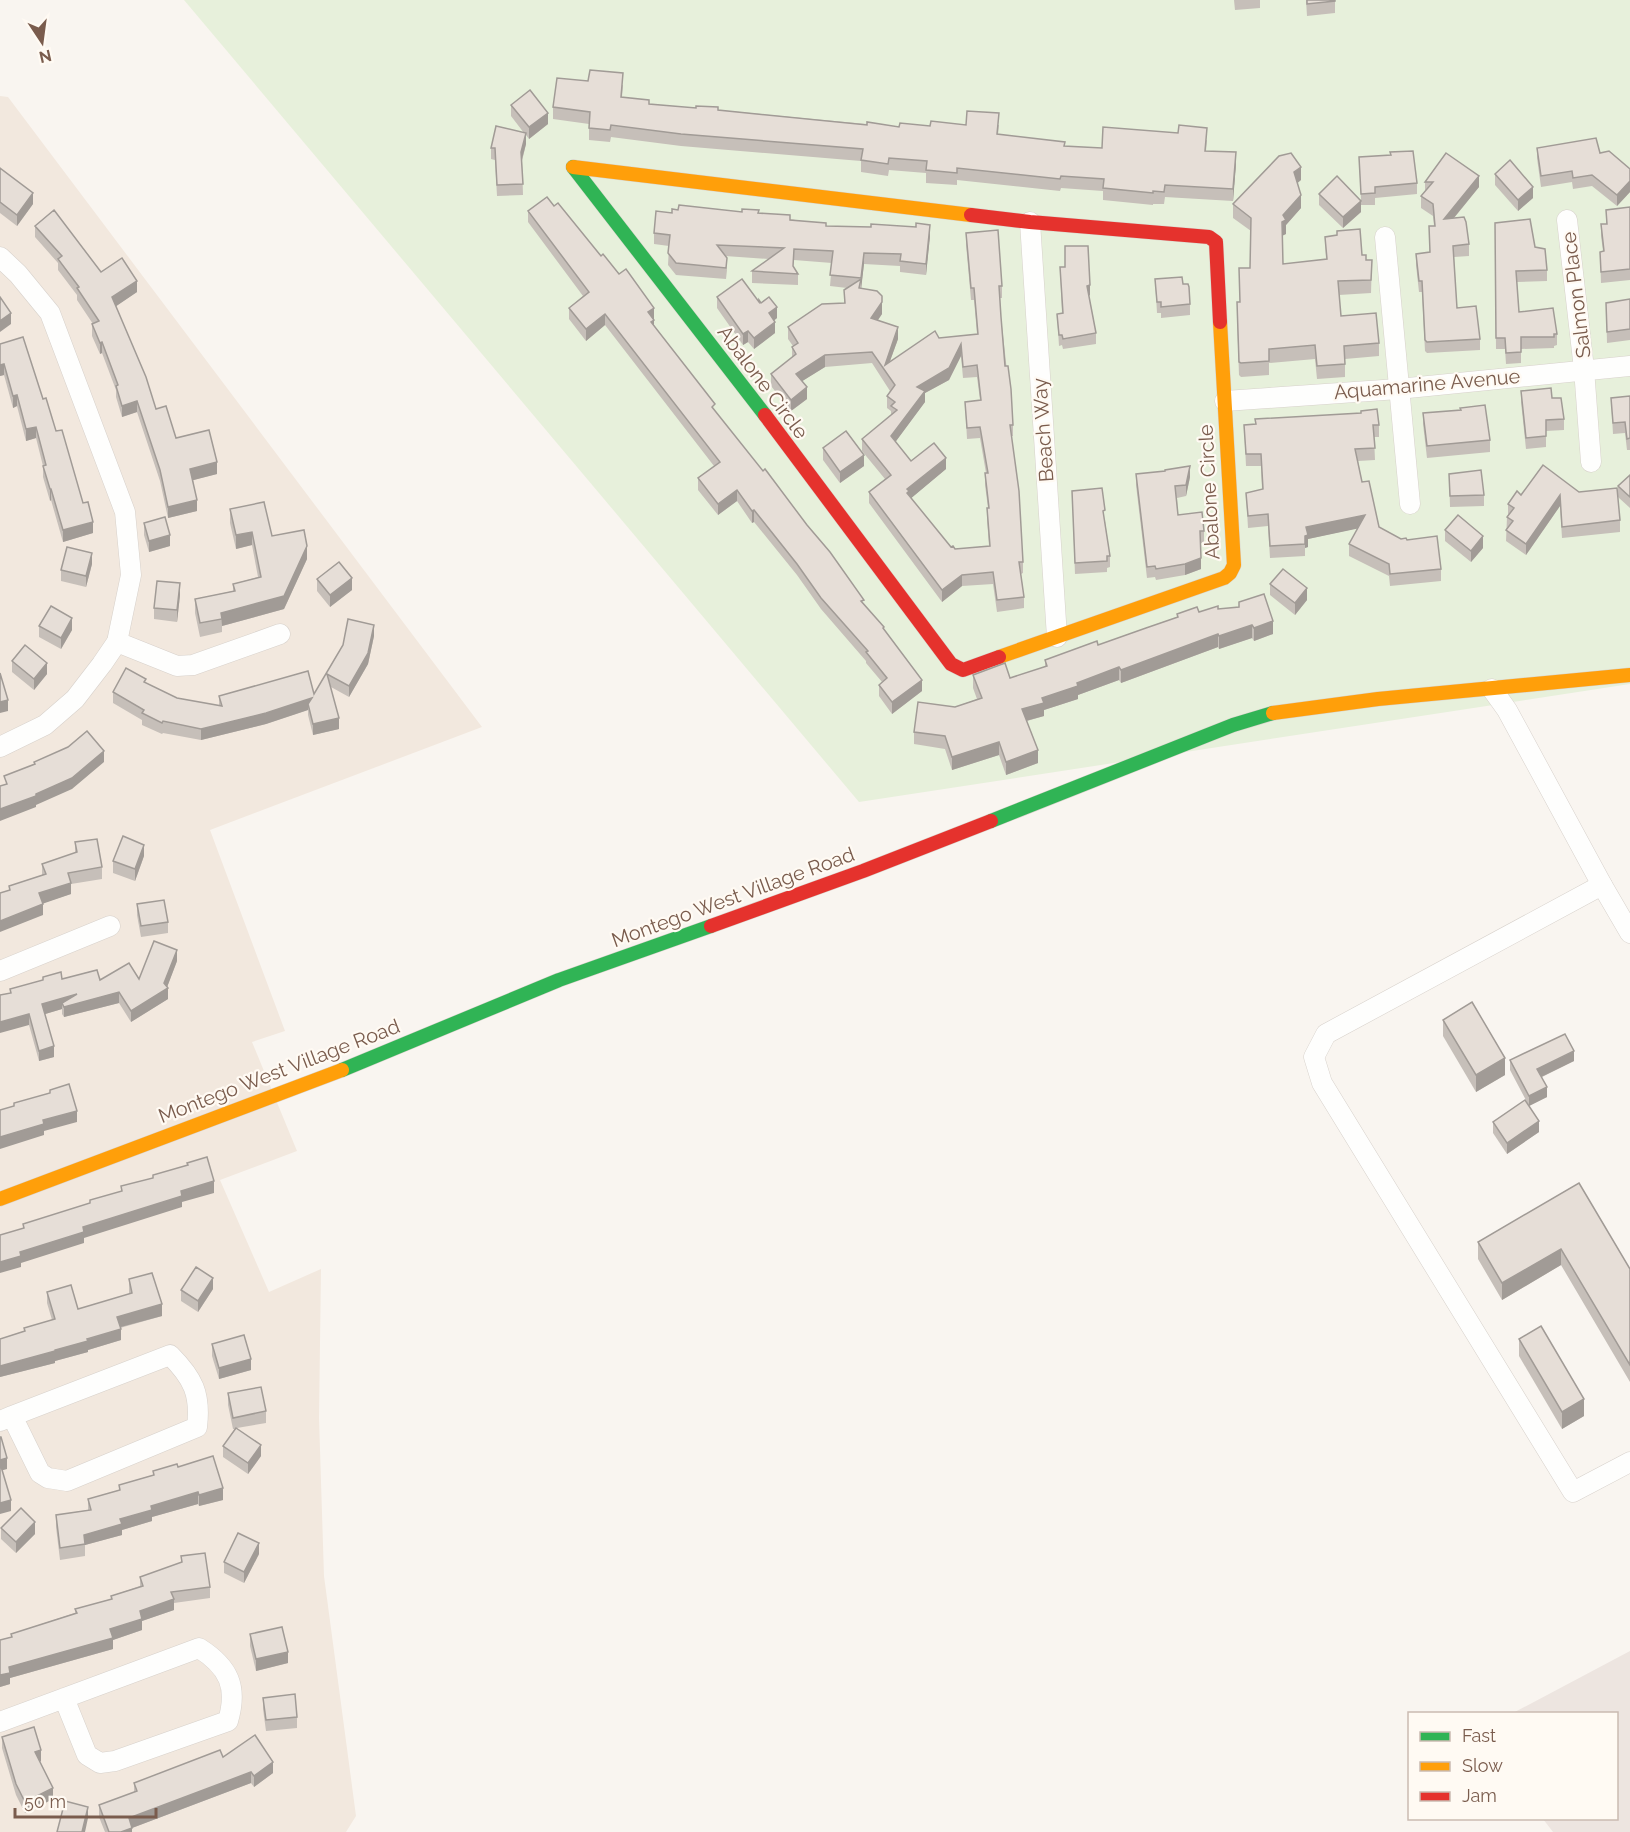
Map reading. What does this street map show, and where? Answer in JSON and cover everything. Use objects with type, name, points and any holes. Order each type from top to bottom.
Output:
[{"type":"street","name":"Abalone Circle","points":[[573,167],[1030,222],[1209,237],[1216,242],[1225,401],[1234,565],[1230,573],[1224,578],[963,670],[951,664],[759,408],[573,167]]},
{"type":"street","name":"Salmon Place","points":[[1567,220],[1584,369],[1591,462]]},
{"type":"street","name":"Beach Way","points":[[1030,222],[1057,637]]},
{"type":"street","points":[[1386,237],[1410,504]]},
{"type":"street","points":[[0,257],[18,274],[50,313],[125,512],[131,575],[117,642],[75,699],[45,725],[0,747]]},
{"type":"street","name":"Aquamarine Avenue","points":[[1225,401],[1398,389],[1630,366]]},
{"type":"street","points":[[117,642],[177,666],[193,665],[280,634]]},
{"type":"street","name":"Montego West Village Road","points":[[0,1199],[340,1071],[548,984],[864,871],[1233,725],[1279,711],[1388,698],[1630,675]]},
{"type":"street","points":[[1492,689],[1507,710],[1630,933]]},
{"type":"street","points":[[1602,885],[1326,1034],[1314,1057],[1322,1083],[1573,1492],[1630,1462]]},
{"type":"street","points":[[0,971],[110,926]]},
{"type":"street","points":[[170,1355],[185,1370],[195,1388],[200,1408],[197,1427],[67,1481],[48,1478],[40,1473],[6,1418],[170,1355]]},
{"type":"street","points":[[0,1722],[64,1698],[199,1648],[214,1658],[225,1671],[232,1687],[232,1705],[228,1721],[115,1761],[100,1763],[87,1755],[64,1698]]},
{"type":"shaded area","points":[[0,96],[8,97],[482,727],[210,830],[285,1031],[252,1042],[297,1151],[220,1180],[269,1292],[321,1269],[319,1418],[324,1576],[356,1816],[346,1832],[0,1832]]},
{"type":"shaded area","points":[[1630,1651],[1630,1832],[1553,1832],[1544,1820],[1618,1820],[1618,1712],[1515,1712]]},
{"type":"green space","points":[[184,0],[1630,0],[1630,684],[859,802]]},
{"type":"building","points":[[1307,0],[1335,0],[1335,1],[1307,4]]},
{"type":"building","points":[[590,70],[623,73],[621,97],[649,100],[649,104],[696,108],[696,106],[718,107],[718,110],[867,125],[867,122],[899,127],[900,123],[930,126],[931,121],[966,125],[967,111],[999,113],[997,134],[1065,142],[1064,146],[1102,148],[1103,127],[1178,133],[1179,125],[1207,128],[1205,151],[1236,152],[1233,189],[1165,185],[1164,192],[1153,191],[1153,193],[1103,188],[1104,179],[1061,176],[1060,179],[957,168],[957,173],[926,170],[927,161],[889,158],[888,164],[861,160],[863,149],[681,134],[611,125],[610,130],[589,128],[590,112],[553,107],[557,78],[588,81]]},
{"type":"building","points":[[530,90],[548,113],[529,127],[511,105]]},
{"type":"building","points":[[496,126],[526,133],[521,152],[523,184],[497,185],[495,148],[491,148]]},
{"type":"building","points":[[1596,138],[1600,153],[1609,151],[1630,169],[1630,181],[1617,195],[1592,175],[1573,178],[1572,171],[1541,176],[1537,148]]},
{"type":"building","points":[[1413,151],[1417,183],[1375,187],[1375,193],[1361,194],[1359,157]]},
{"type":"building","points":[[1291,153],[1301,167],[1294,172],[1301,195],[1283,215],[1286,220],[1282,222],[1283,264],[1327,259],[1325,237],[1337,235],[1337,231],[1360,229],[1362,255],[1366,255],[1366,260],[1372,260],[1371,280],[1338,281],[1341,316],[1376,313],[1379,343],[1344,346],[1345,364],[1317,366],[1315,345],[1269,349],[1269,361],[1239,362],[1237,302],[1240,302],[1239,268],[1250,268],[1251,218],[1233,204],[1279,156]]},
{"type":"building","points":[[1446,153],[1479,176],[1444,219],[1464,217],[1466,222],[1469,244],[1453,246],[1457,308],[1476,306],[1480,339],[1427,342],[1425,340],[1422,281],[1419,281],[1416,254],[1430,252],[1429,226],[1435,226],[1433,204],[1421,196],[1433,182],[1425,182]]},
{"type":"building","points":[[1510,160],[1533,187],[1518,200],[1495,174]]},
{"type":"building","points":[[0,168],[33,193],[17,215],[0,202]]},
{"type":"building","points":[[1337,176],[1361,201],[1343,217],[1319,194]]},
{"type":"building","points":[[547,197],[554,206],[558,203],[601,256],[603,254],[619,274],[626,269],[654,308],[648,312],[654,320],[651,322],[715,404],[712,407],[763,471],[765,469],[830,552],[864,600],[861,601],[884,627],[922,680],[892,702],[879,685],[887,678],[866,652],[868,651],[821,598],[797,564],[737,490],[718,504],[698,478],[720,462],[605,314],[586,329],[569,308],[589,292],[528,211]]},
{"type":"building","points":[[679,205],[742,212],[742,209],[759,210],[758,213],[790,215],[790,220],[826,223],[826,226],[871,227],[871,224],[916,227],[916,223],[930,225],[926,264],[900,261],[901,254],[864,253],[861,278],[830,275],[833,251],[794,249],[793,266],[798,274],[752,271],[784,248],[717,245],[727,258],[726,268],[676,263],[668,253],[670,235],[654,233],[656,211],[672,213],[672,209],[678,210]]},
{"type":"building","points":[[1630,207],[1630,269],[1601,272],[1600,252],[1604,251],[1601,224],[1607,224],[1606,210]]},
{"type":"building","points":[[54,210],[101,272],[122,258],[137,281],[112,297],[146,377],[156,409],[166,406],[176,438],[209,430],[217,462],[190,469],[197,500],[168,507],[160,470],[137,401],[122,406],[116,386],[118,385],[102,342],[100,343],[92,324],[99,321],[77,288],[79,287],[58,259],[62,256],[35,226]]},
{"type":"building","points":[[1530,219],[1535,247],[1545,249],[1547,270],[1516,271],[1519,312],[1553,308],[1557,334],[1554,334],[1554,337],[1521,337],[1521,352],[1506,353],[1505,338],[1496,338],[1495,223]]},
{"type":"building","points":[[998,230],[1002,286],[999,286],[1001,317],[1005,366],[1008,366],[1011,389],[1013,425],[1010,425],[1019,491],[1023,562],[1019,562],[1024,597],[997,600],[993,572],[962,575],[942,590],[869,492],[891,475],[862,439],[897,410],[891,406],[895,402],[887,396],[895,385],[872,352],[825,355],[796,374],[807,387],[791,400],[771,374],[796,354],[792,347],[798,343],[788,327],[822,304],[845,303],[844,290],[861,279],[859,288],[877,291],[882,296],[882,302],[871,318],[898,327],[885,365],[935,331],[939,338],[978,334],[966,233]],"holes":[[[961,344],[963,367],[977,365],[981,400],[965,402],[967,428],[980,427],[988,473],[985,473],[990,546],[955,549],[907,493],[909,491],[907,489],[946,458],[934,443],[911,461],[891,436],[925,391],[917,387],[949,368]]]},
{"type":"building","points":[[1065,246],[1088,246],[1090,285],[1087,286],[1096,333],[1063,339],[1062,335],[1059,335],[1057,314],[1063,313],[1060,267],[1065,267]]},
{"type":"building","points":[[1182,277],[1183,284],[1188,284],[1189,287],[1190,304],[1161,307],[1161,302],[1157,302],[1155,279]]},
{"type":"building","points":[[742,279],[759,302],[769,297],[777,307],[769,313],[775,322],[754,338],[748,331],[743,334],[717,297]]},
{"type":"building","points":[[0,297],[11,313],[0,321]]},
{"type":"building","points":[[1630,299],[1630,329],[1607,332],[1606,303]]},
{"type":"building","points":[[23,337],[56,431],[62,430],[83,503],[88,502],[93,522],[63,530],[43,466],[46,465],[36,427],[26,429],[17,395],[13,396],[4,364],[0,365],[0,344]]},
{"type":"building","points":[[1551,388],[1552,398],[1561,398],[1564,419],[1546,420],[1546,436],[1526,438],[1521,391]]},
{"type":"building","points":[[1630,396],[1630,438],[1627,439],[1625,422],[1613,423],[1611,398]]},
{"type":"building","points":[[1485,405],[1490,440],[1427,446],[1423,413],[1461,410],[1460,408]]},
{"type":"building","points":[[1377,409],[1379,425],[1373,425],[1375,448],[1355,449],[1362,482],[1369,481],[1379,527],[1407,540],[1437,536],[1441,569],[1390,574],[1389,564],[1349,544],[1365,515],[1306,527],[1308,535],[1305,536],[1305,544],[1270,546],[1268,514],[1248,516],[1246,493],[1263,489],[1261,454],[1246,454],[1244,425],[1256,424],[1255,419],[1361,413],[1361,411]]},
{"type":"building","points":[[846,431],[864,455],[840,472],[823,448]]},
{"type":"building","points":[[1543,465],[1579,492],[1617,488],[1620,520],[1562,527],[1560,495],[1526,544],[1506,530],[1513,521],[1507,517],[1514,508],[1508,504],[1517,491],[1521,495]]},
{"type":"building","points":[[1190,466],[1186,485],[1175,486],[1178,515],[1202,512],[1204,531],[1200,531],[1201,558],[1185,564],[1156,569],[1155,566],[1147,567],[1136,474]]},
{"type":"building","points":[[1481,470],[1484,495],[1450,496],[1449,474]]},
{"type":"building","points":[[1630,475],[1630,497],[1618,486]]},
{"type":"building","points":[[1102,488],[1110,556],[1107,556],[1107,561],[1075,563],[1072,491]]},
{"type":"building","points":[[264,502],[272,536],[304,530],[307,546],[284,596],[221,613],[222,619],[200,623],[195,599],[235,591],[233,584],[261,577],[252,532],[236,535],[230,509]]},
{"type":"building","points":[[1458,515],[1483,536],[1471,551],[1445,530]]},
{"type":"building","points":[[165,517],[170,535],[149,541],[144,523]]},
{"type":"building","points":[[67,547],[92,553],[86,576],[61,570]]},
{"type":"building","points":[[339,562],[352,578],[330,595],[317,579]]},
{"type":"building","points":[[1283,569],[1307,588],[1295,603],[1270,584]]},
{"type":"building","points":[[157,581],[180,583],[177,610],[154,608]]},
{"type":"building","points":[[1264,594],[1273,621],[1254,628],[1252,625],[1219,636],[1218,634],[1121,670],[1119,667],[1077,683],[1078,686],[1042,698],[1044,703],[1022,709],[1038,750],[1006,762],[999,742],[952,757],[945,736],[914,732],[918,702],[955,707],[982,698],[973,675],[1005,663],[1010,678],[1047,666],[1045,660],[1097,641],[1098,645],[1178,617],[1177,614],[1197,607],[1199,612],[1218,606],[1218,609],[1239,607],[1239,602]]},
{"type":"building","points":[[51,606],[72,618],[61,638],[39,626]]},
{"type":"building","points":[[348,619],[374,625],[368,653],[349,686],[327,674],[339,718],[313,724],[308,704],[312,698],[266,713],[201,729],[163,721],[162,723],[142,713],[144,710],[113,692],[126,668],[146,679],[144,682],[177,698],[222,706],[219,696],[308,671],[314,694],[343,645]]},
{"type":"building","points":[[25,645],[47,663],[34,679],[12,661]]},
{"type":"building","points":[[0,673],[8,700],[0,702]]},
{"type":"building","points":[[87,731],[104,751],[72,778],[36,796],[0,809],[0,786],[7,784],[4,776],[35,764],[34,762],[68,747]]},
{"type":"building","points":[[123,836],[144,845],[135,869],[113,861]]},
{"type":"building","points":[[97,839],[102,867],[68,873],[71,883],[39,893],[43,904],[0,921],[0,893],[10,890],[9,886],[46,874],[42,864],[77,852],[75,842]]},
{"type":"building","points":[[164,900],[168,922],[141,926],[137,904]]},
{"type":"building","points":[[154,941],[177,950],[164,983],[168,988],[131,1011],[119,992],[64,1007],[62,1003],[77,994],[42,1004],[54,1046],[39,1051],[29,1014],[0,1022],[0,995],[11,993],[10,989],[43,980],[43,977],[61,972],[62,979],[97,970],[100,980],[129,963],[139,979]]},
{"type":"building","points":[[1472,1002],[1505,1058],[1476,1075],[1443,1020]]},
{"type":"building","points":[[1565,1034],[1574,1051],[1537,1069],[1547,1087],[1529,1096],[1510,1060]]},
{"type":"building","points":[[69,1084],[77,1111],[43,1120],[44,1124],[0,1137],[0,1110]]},
{"type":"building","points":[[1525,1100],[1539,1121],[1507,1143],[1493,1122]]},
{"type":"building","points":[[207,1157],[214,1181],[181,1191],[182,1196],[83,1227],[84,1232],[20,1252],[21,1256],[0,1262],[0,1235],[24,1228],[23,1224],[122,1191],[121,1186],[153,1178],[153,1175]]},
{"type":"building","points":[[1579,1183],[1630,1269],[1630,1365],[1561,1249],[1502,1283],[1478,1242]]},
{"type":"building","points":[[196,1267],[213,1278],[198,1301],[181,1290]]},
{"type":"building","points":[[152,1273],[162,1304],[117,1317],[121,1329],[87,1339],[88,1341],[0,1366],[0,1339],[25,1331],[24,1328],[55,1319],[47,1292],[71,1285],[78,1309],[132,1293],[129,1279]]},
{"type":"building","points":[[1541,1326],[1584,1399],[1562,1412],[1519,1339]]},
{"type":"building","points":[[244,1335],[251,1359],[219,1368],[212,1344]]},
{"type":"building","points":[[261,1387],[266,1411],[233,1418],[228,1393]]},
{"type":"building","points":[[236,1428],[261,1445],[248,1463],[223,1446]]},
{"type":"building","points":[[0,1437],[7,1458],[0,1460]]},
{"type":"building","points":[[213,1456],[223,1488],[199,1495],[198,1492],[151,1506],[152,1510],[120,1519],[122,1524],[84,1535],[85,1544],[60,1548],[56,1515],[91,1510],[88,1499],[120,1490],[119,1485],[154,1475],[153,1471],[177,1464],[178,1467]]},
{"type":"building","points":[[0,1463],[11,1500],[0,1503]]},
{"type":"building","points":[[21,1508],[35,1522],[16,1542],[1,1528]]},
{"type":"building","points":[[238,1533],[259,1543],[244,1572],[224,1562]]},
{"type":"building","points":[[205,1553],[210,1587],[171,1592],[174,1599],[140,1611],[142,1619],[110,1629],[113,1638],[9,1667],[10,1673],[0,1675],[0,1640],[12,1637],[11,1634],[77,1613],[75,1609],[112,1599],[111,1596],[143,1586],[140,1577],[182,1562],[181,1556]]},
{"type":"building","points":[[282,1627],[288,1652],[256,1659],[250,1634]]},
{"type":"building","points":[[295,1694],[297,1717],[266,1720],[263,1698]]},
{"type":"building","points":[[34,1727],[41,1750],[35,1752],[53,1788],[25,1802],[16,1784],[2,1737]]},
{"type":"building","points":[[255,1735],[273,1762],[254,1776],[251,1772],[129,1818],[132,1828],[121,1832],[109,1832],[99,1805],[137,1791],[134,1783],[220,1750],[223,1757]]},
{"type":"building","points":[[65,1801],[88,1807],[82,1832],[57,1832]]},
{"type":"traffic: fast","points":[[573,167],[765,415]]},
{"type":"traffic: fast","points":[[991,821],[1233,725],[1273,713]]},
{"type":"traffic: fast","points":[[342,1070],[559,980],[711,926]]},
{"type":"traffic: slow","points":[[573,167],[971,215]]},
{"type":"traffic: slow","points":[[999,657],[1224,578],[1230,573],[1234,565],[1220,322]]},
{"type":"traffic: slow","points":[[1273,713],[1378,699],[1630,675]]},
{"type":"traffic: slow","points":[[0,1199],[342,1070]]},
{"type":"traffic: jam","points":[[971,215],[1209,237],[1216,242],[1220,322]]},
{"type":"traffic: jam","points":[[765,415],[951,664],[963,670],[999,657]]},
{"type":"traffic: jam","points":[[711,926],[863,871],[991,821]]}]
